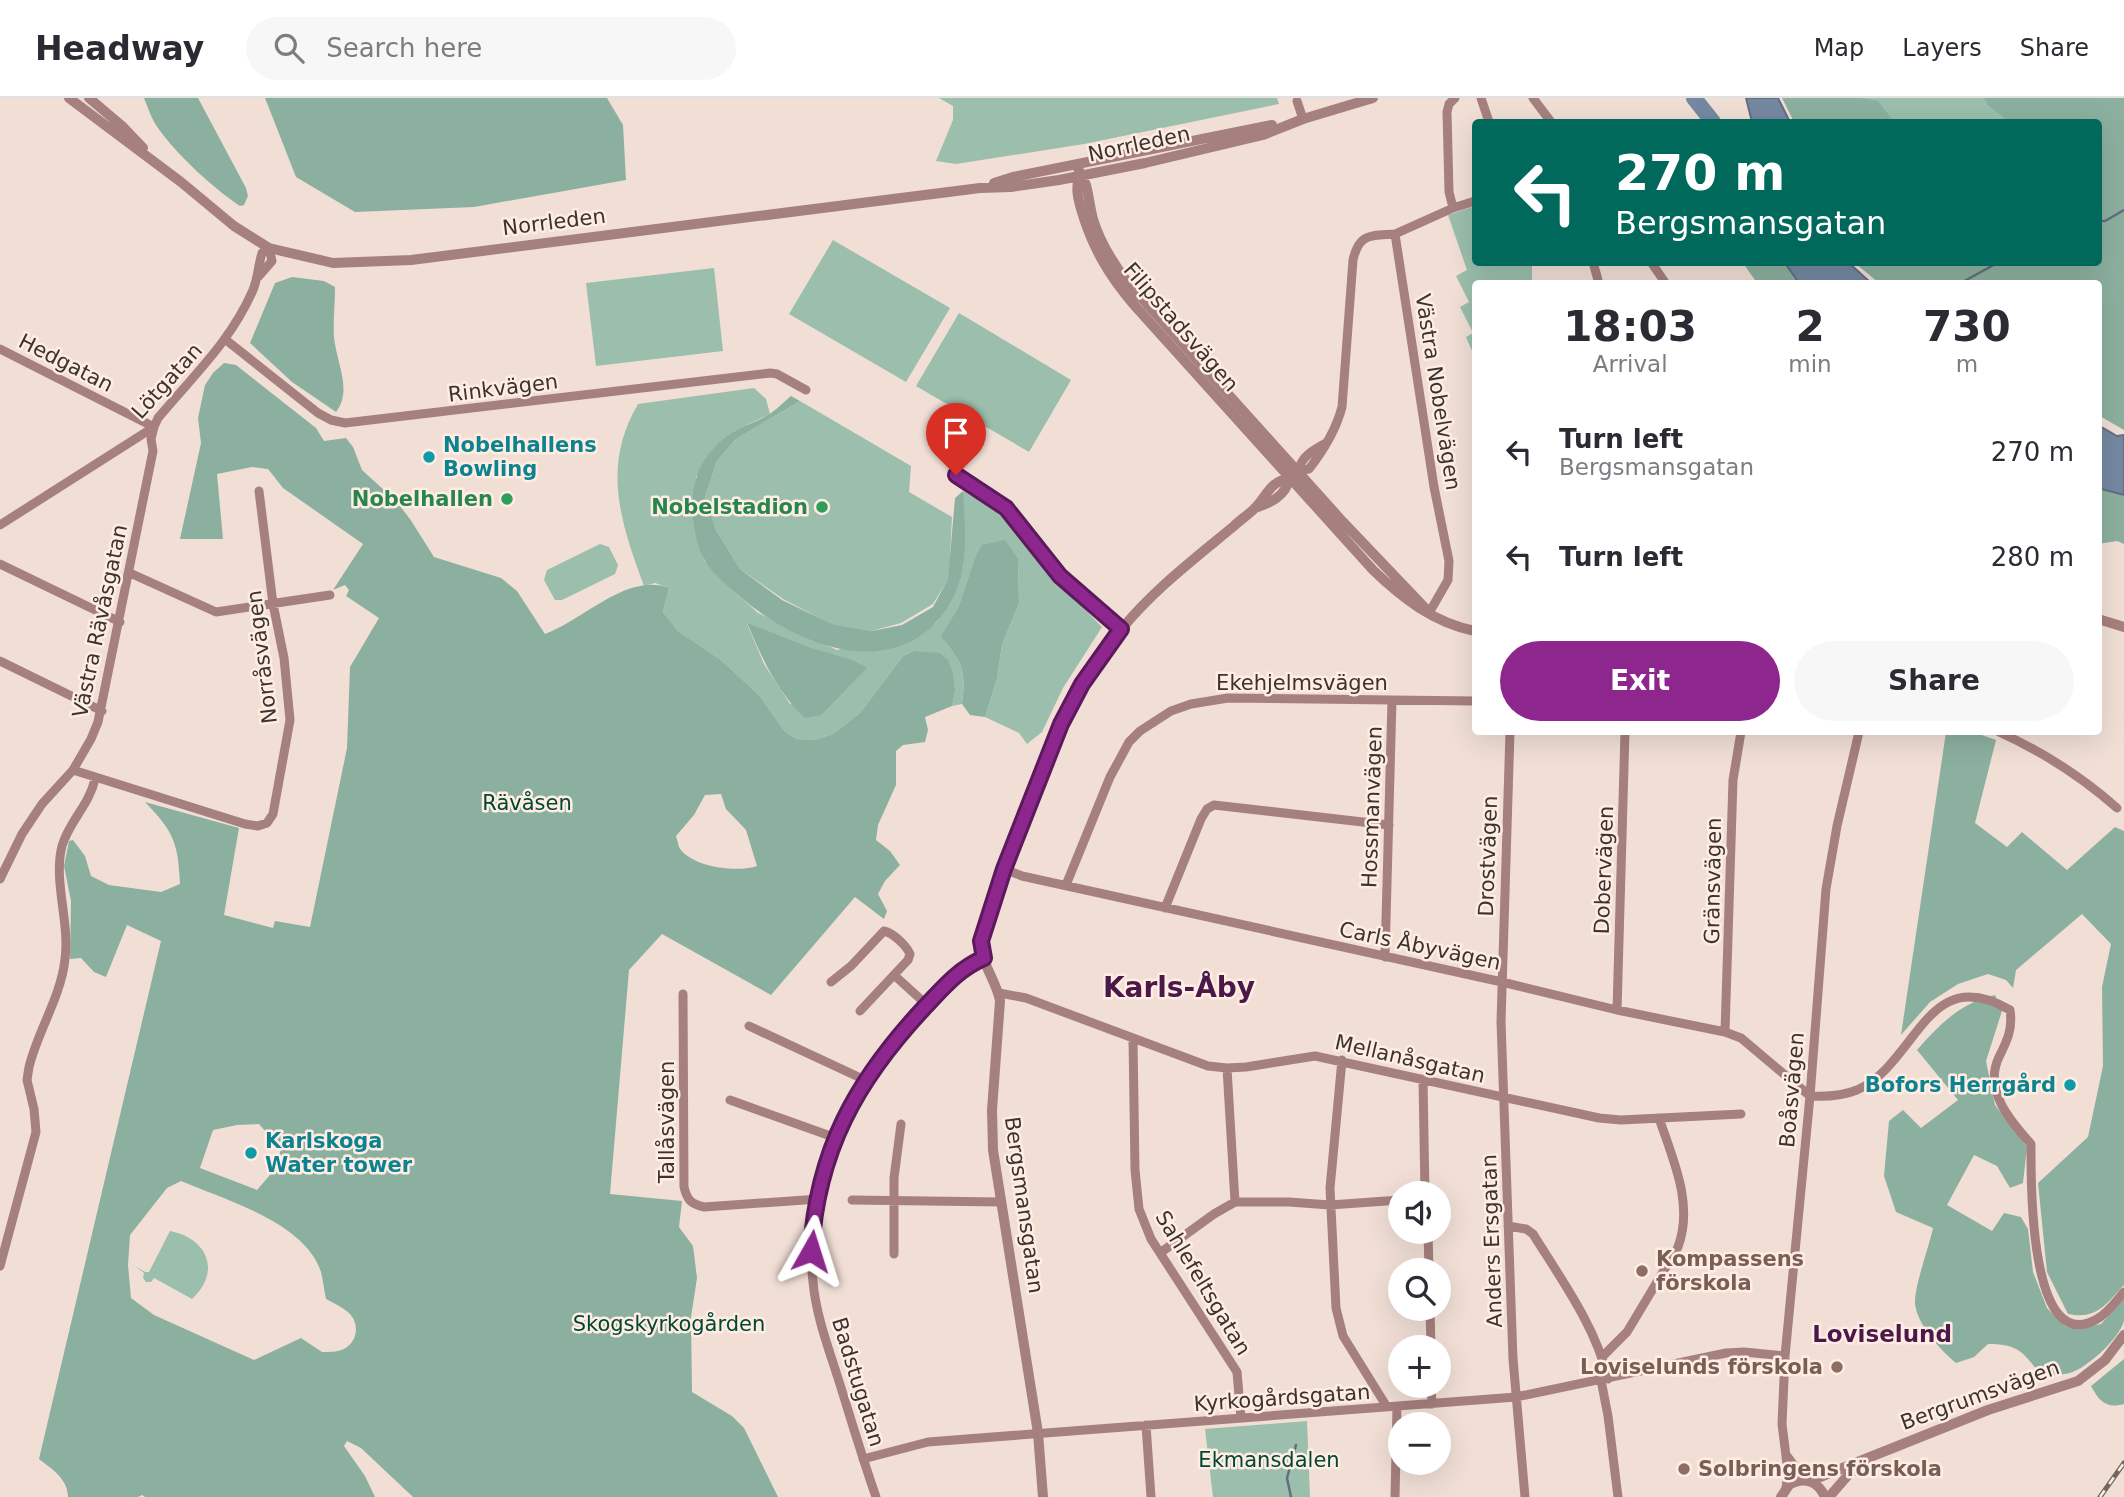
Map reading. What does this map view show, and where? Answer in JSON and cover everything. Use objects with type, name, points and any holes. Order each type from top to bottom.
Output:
[{"type":"street","name":"Norrleden","points":[[69,98],[234,226],[269,248],[333,263],[411,260],[980,188],[1011,187],[1078,171],[1263,135],[1303,119],[1373,98]]},
{"type":"street","name":"Norrleden","points":[[89,98],[122,126],[160,166]]},
{"type":"street","points":[[1453,208],[1449,192],[1447,112],[1449,104],[1455,98]]},
{"type":"street","points":[[1481,98],[1488,119]]},
{"type":"street","points":[[1534,98],[1549,119]]},
{"type":"street","points":[[1297,101],[1303,119]]},
{"type":"street","name":"Filipstadsvägen","points":[[1078,171],[1085,182],[1100,237],[1117,268],[1343,523],[1429,613]]},
{"type":"street","name":"Filipstadsvägen","points":[[1078,171],[1077,183],[1086,225],[1110,276],[1373,570],[1419,610],[1472,630]]},
{"type":"street","points":[[1298,471],[1309,469],[1322,452],[1342,407],[1356,247],[1362,239],[1395,234],[1472,202]]},
{"type":"street","name":"Västra Nobelvägen","points":[[1395,234],[1434,487],[1450,561],[1448,580],[1429,613]]},
{"type":"street","name":"Lötgatan","points":[[0,525],[154,427],[158,418],[226,340],[258,277],[272,261],[269,248]]},
{"type":"street","name":"Rinkvägen","points":[[226,340],[318,413],[345,423],[770,373],[806,390]]},
{"type":"street","name":"Hedgatan","points":[[0,349],[154,427]]},
{"type":"street","name":"Västra Rävåsgatan","points":[[0,878],[4,861],[34,816],[73,770],[92,739],[102,711],[153,451],[151,439],[154,427]]},
{"type":"street","name":"Bergsmansgatan","points":[[1042,1497],[1038,1433],[991,1128],[1001,1009],[999,993],[984,958],[981,941],[1004,869],[1071,703],[1095,664],[1121,629],[1184,567],[1255,508],[1273,484],[1289,479],[1298,471]]},
{"type":"street","points":[[956,475],[1006,508],[1060,576],[1121,629]]},
{"type":"street","name":"Norråsvägen","points":[[73,770],[245,824],[258,826],[267,823],[272,814],[290,720],[259,491]]},
{"type":"street","points":[[0,564],[120,622]]},
{"type":"street","points":[[130,573],[216,612],[330,595]]},
{"type":"street","points":[[2102,620],[2124,627]]},
{"type":"street","points":[[0,661],[102,711]]},
{"type":"street","name":"Ekehjelmsvägen","points":[[1066,885],[1119,757],[1140,731],[1171,711],[1191,704],[1228,698],[1472,701]]},
{"type":"street","name":"Hossmanvägen","points":[[1385,957],[1392,700]]},
{"type":"street","name":"Drostvägen","points":[[1502,982],[1510,735]]},
{"type":"street","name":"Dobervägen","points":[[1617,1010],[1625,735]]},
{"type":"street","name":"Gränsvägen","points":[[1725,1032],[1733,780],[1740,735]]},
{"type":"street","name":"Boåsvägen","points":[[1782,1493],[1786,1455],[1782,1424],[1785,1356],[1810,1096],[1826,889],[1858,735]]},
{"type":"street","points":[[2005,735],[2043,754],[2101,793],[2117,808]]},
{"type":"street","points":[[0,1266],[36,1132],[27,1080],[29,1067],[65,962],[66,929],[60,858],[66,835],[91,796],[96,779]]},
{"type":"street","points":[[1165,908],[1201,819],[1207,809],[1214,805],[1389,825]]},
{"type":"street","name":"Carls Åbyvägen","points":[[1004,869],[1023,876],[1725,1032],[1741,1038],[1810,1096]]},
{"type":"street","points":[[831,982],[851,967],[884,931],[889,932],[910,954],[908,960],[860,1011]]},
{"type":"street","name":"Badstugatan","points":[[876,1497],[816,1304],[811,1251],[813,1227],[836,1138],[864,1080],[892,1043],[959,971],[984,958]]},
{"type":"street","points":[[894,975],[927,1005]]},
{"type":"street","name":"Anders Ersgatan","points":[[1502,982],[1508,1226],[1516,1396],[1525,1497]]},
{"type":"street","name":"Mellanåsgatan","points":[[999,993],[1026,998],[1194,1062],[1227,1068],[1315,1056],[1599,1118],[1741,1114]]},
{"type":"street","name":"Tallåsvägen","points":[[683,994],[686,1198],[694,1205],[704,1207],[819,1199]]},
{"type":"street","points":[[1810,1096],[1839,1096],[1866,1085],[1891,1062],[1929,1017],[1958,998],[1982,997],[2010,1010],[2010,1035],[1998,1060],[1995,1083],[2009,1118],[2031,1144],[2030,1193],[2033,1232],[2043,1278],[2053,1307],[2064,1318],[2080,1323],[2096,1320],[2124,1292]]},
{"type":"street","points":[[749,1026],[864,1080]]},
{"type":"street","name":"Sahlefeltsgatan","points":[[1133,1039],[1136,1193],[1145,1225],[1160,1253],[1237,1372],[1241,1418]]},
{"type":"street","points":[[1342,1060],[1330,1205],[1334,1289],[1339,1321],[1347,1343],[1387,1408]]},
{"type":"street","points":[[1227,1068],[1235,1202]]},
{"type":"street","points":[[1423,1079],[1425,1181]]},
{"type":"street","points":[[730,1100],[836,1138]]},
{"type":"street","points":[[1603,1356],[1628,1332],[1678,1247],[1683,1233],[1685,1206],[1682,1190],[1659,1118]]},
{"type":"street","points":[[894,1254],[896,1157],[901,1124]]},
{"type":"street","points":[[852,1200],[1001,1202]]},
{"type":"street","points":[[1160,1253],[1214,1213],[1235,1202],[1330,1205],[1388,1201]]},
{"type":"street","points":[[1508,1226],[1526,1229],[1533,1234],[1603,1356],[1618,1497]]},
{"type":"street","name":"Bergrumsvägen","points":[[1782,1493],[1795,1481],[1808,1480],[1988,1410],[2078,1381],[2105,1360],[2124,1335]]},
{"type":"street","name":"Kyrkogårdsgatan","points":[[863,1459],[928,1442],[1516,1396],[1726,1353],[1785,1356]]},
{"type":"street","points":[[1432,1398],[1432,1404]]},
{"type":"street","points":[[1395,1497],[1397,1407]]},
{"type":"street","points":[[1146,1425],[1151,1497]]},
{"type":"street","points":[[1786,1455],[1827,1497]]},
{"type":"street","name":"Bergrumsvägen","points":[[1827,1497],[1849,1474],[1874,1456]]},
{"type":"green space","points":[[144,98],[198,98],[246,188],[248,196],[244,205],[240,206],[218,190],[175,149],[156,125]]},
{"type":"green space","points":[[265,98],[607,98],[623,125],[626,180],[474,207],[355,212],[296,177]]},
{"type":"green space","points":[[939,98],[1277,98],[1279,104],[1084,144],[956,164],[936,161],[953,120],[953,106]]},
{"type":"green space","points":[[1782,98],[1861,98],[1878,101],[1892,119],[1792,119]]},
{"type":"green space","points":[[1861,98],[1983,98],[1988,106],[2005,119],[1890,119]]},
{"type":"green space","points":[[1983,98],[2124,98],[2124,430],[2102,417],[2102,280],[1875,280],[1859,266],[2102,266],[2102,119],[2005,119],[1988,106]]},
{"type":"green space","points":[[1472,207],[1472,266],[1532,266],[1532,280],[1472,280],[1472,331],[1460,307],[1469,302],[1456,276],[1467,270],[1448,215]]},
{"type":"green space","points":[[833,240],[950,308],[906,382],[789,314]]},
{"type":"green space","points":[[1745,266],[1787,266],[1797,280],[1755,280]]},
{"type":"green space","points":[[714,268],[723,351],[596,366],[586,283]]},
{"type":"green space","points":[[292,277],[324,281],[335,287],[334,337],[343,385],[341,403],[336,412],[292,382],[250,343],[275,283]]},
{"type":"green space","points":[[959,313],[1071,380],[1029,452],[916,386]]},
{"type":"green space","points":[[1472,334],[1472,351],[1466,337]]},
{"type":"green space","name":"Rävåsen","points":[[224,363],[236,365],[316,428],[324,441],[346,438],[353,447],[362,470],[396,501],[434,557],[501,578],[517,591],[545,634],[621,592],[653,585],[669,588],[663,612],[678,631],[721,660],[760,696],[785,732],[797,739],[814,740],[833,734],[860,713],[903,656],[914,651],[939,653],[948,660],[953,673],[955,692],[952,706],[925,717],[928,730],[925,742],[903,745],[896,751],[896,785],[878,825],[876,840],[890,851],[900,865],[885,881],[878,894],[887,911],[884,919],[855,897],[771,995],[662,934],[629,970],[610,1194],[682,1201],[679,1227],[693,1246],[697,1278],[691,1317],[692,1392],[732,1416],[744,1428],[778,1497],[413,1497],[361,1448],[347,1441],[344,1446],[365,1476],[375,1497],[68,1497],[62,1480],[39,1459],[161,941],[127,925],[106,977],[94,972],[81,958],[70,959],[71,901],[64,866],[69,841],[73,840],[85,856],[91,876],[109,885],[161,892],[180,884],[178,858],[168,830],[145,802],[239,828],[224,915],[273,928],[275,921],[310,927],[347,748],[350,667],[379,618],[346,596],[349,590],[345,585],[333,590],[363,544],[283,488],[268,469],[252,467],[217,474],[223,539],[180,539],[201,443],[198,418],[205,385]],"holes":[[[721,794],[726,809],[746,830],[757,866],[738,869],[715,867],[693,859],[679,847],[676,836],[694,815],[705,795]],[[259,1124],[281,1149],[275,1169],[257,1190],[200,1168],[213,1130]],[[181,1181],[262,1215],[299,1239],[321,1272],[326,1299],[353,1318],[356,1333],[352,1342],[342,1350],[322,1352],[301,1338],[254,1360],[154,1315],[131,1298],[128,1265],[130,1235],[167,1188]]]},
{"type":"green space","points":[[754,388],[766,399],[770,414],[734,431],[696,477],[704,560],[758,613],[837,650],[936,623],[954,595],[963,565],[963,491],[1006,517],[1055,579],[1102,627],[1063,688],[1042,732],[1027,744],[1019,733],[985,717],[997,679],[1002,645],[1019,603],[1018,559],[974,560],[958,608],[942,636],[959,660],[964,682],[962,704],[952,706],[955,692],[914,651],[903,656],[860,713],[833,734],[814,740],[797,739],[785,732],[760,696],[721,660],[678,631],[663,612],[669,588],[655,583],[644,586],[628,540],[618,495],[620,450],[638,404]],"holes":[[[747,624],[866,668],[845,689],[790,704],[764,664]]]},
{"type":"green space","points":[[791,396],[800,401],[736,439],[717,461],[705,497],[716,530],[740,569],[782,600],[832,624],[872,631],[902,625],[933,607],[948,579],[955,498],[963,491],[965,544],[959,584],[954,596],[933,625],[908,643],[880,651],[850,650],[820,643],[790,631],[762,614],[724,582],[704,559],[695,530],[692,507],[694,485],[703,462],[725,438],[767,415]]},
{"type":"green space","name":"Nobelstadion","points":[[800,401],[911,466],[909,492],[952,517],[949,578],[933,604],[901,623],[872,631],[831,624],[783,599],[740,569],[716,530],[705,497],[717,461],[736,439]]},
{"type":"green space","points":[[2102,489],[2124,495],[2124,544],[2117,541],[2102,543]]},
{"type":"green space","points":[[1005,540],[1018,559],[1019,603],[1002,645],[997,679],[985,717],[970,715],[962,704],[964,682],[961,667],[941,636],[958,608],[974,560],[982,545]]},
{"type":"green space","points":[[600,544],[609,547],[618,565],[615,574],[562,600],[555,600],[544,580],[547,570]]},
{"type":"green space","points":[[747,623],[852,660],[867,668],[821,715],[805,718],[778,686]]},
{"type":"green space","points":[[1946,735],[1982,735],[1996,740],[1975,823],[2007,847],[2022,832],[2067,870],[2115,827],[2124,831],[2124,1285],[2100,1309],[2086,1315],[2068,1314],[2047,1272],[2038,1183],[2088,1137],[2103,1066],[2102,987],[2111,944],[2082,914],[2016,970],[2013,988],[2006,980],[1988,974],[1958,984],[1930,1002],[1901,1035]]},
{"type":"green space","points":[[1995,995],[2002,1011],[1986,1061],[1995,1105],[2027,1147],[2023,1183],[2010,1188],[1997,1166],[1974,1155],[1947,1205],[1992,1231],[2004,1213],[2021,1217],[2028,1229],[2033,1272],[2047,1308],[2065,1326],[2076,1329],[2101,1324],[2124,1299],[2124,1321],[2116,1336],[2093,1359],[2070,1373],[2042,1376],[2020,1351],[1999,1344],[1988,1344],[1974,1357],[1956,1363],[1944,1352],[1920,1320],[1915,1304],[1919,1277],[1933,1228],[1896,1212],[1884,1176],[1889,1121],[1903,1110],[1921,1128],[1958,1100],[1917,1050],[1961,1009]]},
{"type":"green space","points":[[170,1231],[193,1241],[206,1257],[206,1278],[192,1299],[154,1278],[151,1282],[146,1282],[144,1273],[135,1266],[149,1272]]},
{"type":"green space","points":[[2124,1359],[2124,1404],[2108,1404],[2100,1400],[2091,1386]]},
{"type":"green space","name":"Ekmansdalen","points":[[1307,1421],[1310,1497],[1213,1497],[1205,1429]]},
{"type":"water","points":[[1746,98],[1778,98],[1788,119],[1751,119]]},
{"type":"water","points":[[1787,266],[1852,266],[1868,280],[1797,280]]},
{"type":"water","points":[[2102,427],[2117,436],[2124,435],[2124,495],[2102,489]]},
{"type":"waterway","points":[[1694,98],[1711,119]]},
{"type":"waterway","points":[[2102,221],[2124,210]]},
{"type":"waterway","points":[[1966,280],[1992,266]]},
{"type":"waterway","points":[[1291,1497],[1287,1478],[1296,1445]]},
{"type":"railway","points":[[2100,1497],[2124,1463]]},
{"type":"place","name":"Nobelhallens Bowling","points":[[429,457]]},
{"type":"place","name":"Nobelhallen","points":[[507,499]]},
{"type":"place","name":"Nobelstadion","points":[[822,507]]},
{"type":"place","name":"Bofors Herrgård","points":[[2070,1085]]},
{"type":"place","name":"Karlskoga Water tower","points":[[251,1153]]},
{"type":"place","name":"Kompassens förskola","points":[[1642,1271]]},
{"type":"place","name":"Loviselunds förskola","points":[[1837,1367]]},
{"type":"place","name":"Solbringens förskola","points":[[1684,1469]]},
{"type":"district","name":"Karls-Åby","points":[[1179,987]]},
{"type":"district","name":"Loviselund","points":[[1882,1334]]},
{"type":"route","points":[[811,1251],[813,1227],[825,1171],[849,1107],[864,1080],[912,1021],[959,971],[984,958],[981,941],[992,905],[1061,724],[1082,684],[1121,629],[1060,576],[1028,532],[1006,508],[956,475]]},
{"type":"park label","name":"Skogskyrkogården","points":[[669,1324]]}]
